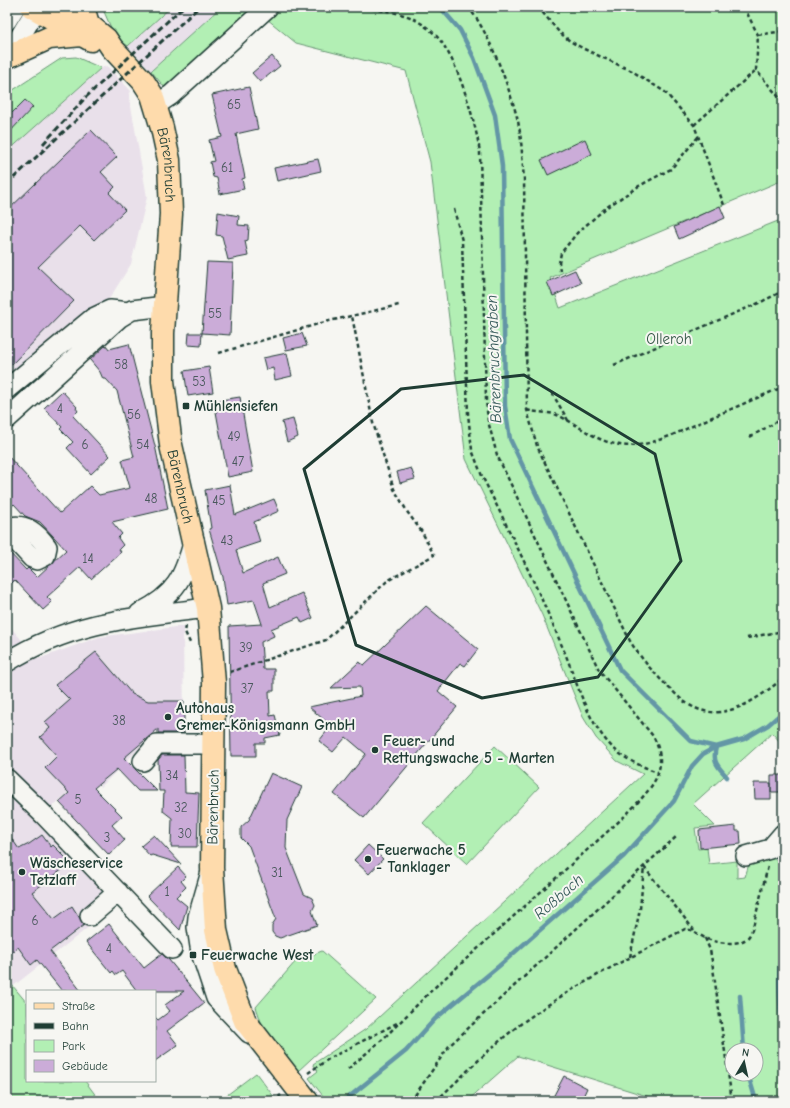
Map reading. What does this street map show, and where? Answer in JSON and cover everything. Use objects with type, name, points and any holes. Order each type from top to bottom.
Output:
[{"type":"main road","name":"Bärenbruch","points":[[67,7],[106,39],[112,48],[143,81],[156,104],[169,160],[171,187],[169,256],[162,354],[167,424],[208,608],[214,683],[212,868],[222,990],[261,1043],[293,1094]]},
{"type":"main road","name":"Bärenbruch","points":[[30,8],[85,22]]},
{"type":"main road","points":[[7,57],[85,22]]},
{"type":"street","points":[[156,104],[171,95],[268,7]]},
{"type":"street","points":[[7,20],[30,8]]},
{"type":"street","points":[[7,54],[18,40],[30,8]]},
{"type":"street","points":[[7,389],[93,318],[110,310],[129,312],[165,306]]},
{"type":"street","points":[[7,419],[104,330],[129,312]]},
{"type":"street","points":[[7,528],[17,525],[29,528],[46,547],[45,556],[37,560],[32,558],[7,531]]},
{"type":"street","points":[[132,617],[154,606],[178,584],[185,569],[194,540]]},
{"type":"street","points":[[7,662],[47,640],[96,623],[208,608]]},
{"type":"street","points":[[143,761],[157,744],[214,744]]},
{"type":"street","points":[[7,779],[172,949]]},
{"type":"street","points":[[746,856],[770,849],[783,834]]},
{"type":"street","points":[[90,916],[118,892]]},
{"type":"path","points":[[348,1070],[434,988],[626,814],[654,785],[658,772],[659,748],[653,736],[599,670],[500,462],[492,439],[486,400],[480,153],[474,120],[450,56],[439,39],[427,28],[410,18],[394,13],[359,7]]},
{"type":"path","points":[[468,7],[484,30],[493,50],[518,121],[522,150],[527,410],[537,446],[618,616],[639,656],[685,703],[700,710],[717,713],[730,712],[744,706],[783,678]]},
{"type":"path","points":[[538,7],[559,32],[570,41],[632,71],[665,92],[694,125],[724,205]]},
{"type":"path","points":[[744,7],[758,35],[756,70],[783,102]]},
{"type":"path","points":[[758,35],[783,32]]},
{"type":"path","points":[[694,125],[756,70]]},
{"type":"path","points":[[560,271],[559,263],[561,253],[578,233],[612,204],[639,186],[670,169],[699,137]]},
{"type":"path","points":[[454,210],[462,241],[468,414],[472,450],[482,476],[563,647],[579,693],[592,719],[606,740],[621,755],[634,764],[658,772]]},
{"type":"path","points":[[614,366],[754,305],[783,290]]},
{"type":"path","points":[[219,353],[325,322],[399,305]]},
{"type":"path","points":[[226,667],[226,674],[326,640],[387,581],[434,555],[422,532],[408,513],[394,489],[373,423],[352,316]]},
{"type":"path","points":[[527,410],[538,414],[556,415],[589,435],[604,442],[621,446],[638,445],[679,432],[783,387]]},
{"type":"path","points":[[552,393],[569,422]]},
{"type":"path","points":[[750,437],[783,418]]},
{"type":"path","points":[[186,628],[185,632],[191,643]]},
{"type":"path","points":[[747,638],[783,631]]},
{"type":"path","points":[[411,1101],[449,1046],[676,837]]},
{"type":"path","points":[[644,867],[694,930],[704,938],[716,942],[743,941],[749,936],[758,912],[770,849]]},
{"type":"path","points":[[630,958],[640,909],[644,867]]},
{"type":"path","points":[[436,1101],[521,1024],[550,1004],[630,958],[685,929],[694,930]]},
{"type":"path","points":[[704,938],[710,950],[712,961],[732,1101]]},
{"type":"path","points":[[273,1101],[293,1094],[330,1058],[390,1028],[403,1019]]},
{"type":"highlighted area","points":[[524,375],[655,454],[681,561],[598,677],[482,698],[356,645],[304,469],[401,389]]},
{"type":"shaded area","points":[[171,7],[221,7],[151,71],[128,46]]},
{"type":"shaded area","points":[[107,66],[131,91],[129,95],[147,197],[131,264],[106,304],[7,403],[7,152],[101,68]]},
{"type":"shaded area","points":[[7,623],[38,659],[99,637],[183,626],[184,732],[155,732],[101,787],[89,774],[44,814],[122,901],[7,991]]},
{"type":"green space","points":[[102,7],[171,7],[128,46],[115,37]]},
{"type":"green space","name":"Olleroh","points":[[221,7],[783,7],[783,180],[550,278],[560,308],[783,219],[783,745],[772,733],[693,804],[715,826],[695,828],[698,849],[707,848],[709,864],[737,861],[737,878],[745,877],[749,864],[763,862],[773,858],[783,865],[783,1101],[663,1101],[518,1056],[467,1101],[327,1101],[309,1078],[318,1071],[313,1064],[366,1029],[643,774],[617,761],[596,738],[583,717],[542,615],[466,459],[430,162],[406,71],[296,43],[261,14],[171,95],[151,71]]},
{"type":"green space","points":[[76,57],[101,68],[7,152],[7,94],[62,58]]},
{"type":"green space","points":[[495,746],[539,787],[467,864],[423,823]]},
{"type":"green space","points":[[322,951],[376,999],[298,1071],[264,1031],[256,1007],[296,961]]},
{"type":"green space","points":[[7,979],[26,1002],[26,1082],[86,1082],[100,1101],[7,1101]]},
{"type":"green space","points":[[256,1073],[277,1101],[219,1101]]},
{"type":"water","points":[[783,940],[783,1059],[778,998],[778,965]]},
{"type":"building","points":[[272,56],[280,66],[260,82],[252,73]]},
{"type":"building","points":[[249,87],[258,129],[236,134],[245,178],[242,179],[244,189],[220,194],[217,178],[213,177],[210,162],[214,161],[209,140],[222,137],[212,95]]},
{"type":"building","points":[[25,100],[33,107],[7,135],[7,118]]},
{"type":"building","points":[[91,130],[117,157],[101,172],[115,187],[109,193],[125,210],[94,240],[80,226],[38,267],[74,301],[7,369],[7,211]]},
{"type":"building","points":[[585,139],[592,154],[548,175],[541,160]]},
{"type":"building","points":[[318,159],[321,171],[277,181],[274,168]]},
{"type":"building","points":[[720,206],[725,218],[679,239],[674,227]]},
{"type":"building","points":[[218,212],[239,216],[238,225],[249,226],[248,240],[245,241],[248,256],[228,260],[222,236],[216,235]]},
{"type":"building","points":[[207,262],[233,263],[230,335],[202,333]]},
{"type":"building","points":[[575,270],[581,283],[553,296],[547,282]]},
{"type":"building","points":[[189,333],[202,333],[201,346],[188,345]]},
{"type":"building","points":[[302,333],[307,346],[286,350],[283,338]]},
{"type":"building","points":[[129,344],[156,450],[168,509],[112,522],[122,534],[118,538],[123,545],[119,549],[121,552],[91,579],[80,567],[47,597],[52,602],[43,610],[15,580],[7,588],[7,550],[26,570],[28,568],[37,577],[66,550],[40,522],[25,516],[14,504],[7,511],[7,455],[60,513],[90,486],[99,495],[130,488],[122,460],[134,457],[117,391],[106,379],[103,379],[100,372],[90,360],[106,345],[109,349]]},
{"type":"building","points":[[287,353],[292,376],[275,380],[273,368],[266,370],[263,358]]},
{"type":"building","points":[[209,367],[213,392],[188,396],[184,371]]},
{"type":"building","points":[[62,391],[77,407],[76,408],[78,411],[73,416],[110,456],[91,474],[67,448],[73,442],[60,429],[62,427],[44,408]]},
{"type":"building","points":[[240,397],[253,472],[228,477],[214,401]]},
{"type":"building","points":[[293,419],[298,437],[287,442],[282,422]]},
{"type":"building","points":[[411,468],[415,479],[400,483],[397,472]]},
{"type":"building","points":[[230,485],[235,515],[274,499],[279,511],[254,522],[260,542],[236,550],[243,573],[278,557],[285,574],[263,583],[270,607],[302,593],[313,618],[302,623],[299,617],[271,629],[274,636],[261,642],[263,669],[274,669],[274,691],[269,691],[270,716],[275,715],[280,735],[265,738],[265,743],[256,743],[256,756],[231,756],[229,626],[262,624],[254,600],[227,605],[223,577],[209,529],[211,528],[205,490]]},
{"type":"building","points":[[426,606],[478,649],[465,666],[460,663],[438,691],[457,707],[364,818],[334,794],[366,754],[346,737],[333,752],[319,741],[331,726],[309,707],[361,696],[360,687],[331,688],[359,662],[364,665]]},
{"type":"building","points":[[96,652],[132,694],[148,701],[184,701],[184,733],[158,733],[158,729],[124,758],[157,791],[138,791],[117,769],[94,788],[122,816],[112,825],[125,840],[109,855],[59,802],[69,793],[45,768],[57,756],[40,737],[50,728],[45,722],[70,700],[55,685]]},
{"type":"building","points":[[162,755],[184,755],[185,792],[199,793],[197,847],[171,847],[172,818],[163,811],[164,791],[159,791],[158,760]]},
{"type":"building","points":[[271,773],[302,787],[287,820],[286,848],[304,894],[312,898],[315,905],[312,911],[317,925],[280,938],[275,936],[272,932],[272,925],[276,919],[249,846],[241,838],[241,827],[249,820]]},
{"type":"building","points":[[771,775],[783,775],[783,792],[771,792]]},
{"type":"building","points":[[754,783],[771,783],[771,799],[755,799]]},
{"type":"building","points":[[736,826],[736,831],[740,831],[741,844],[700,848],[699,830]]},
{"type":"building","points":[[7,832],[19,849],[42,835],[51,847],[53,845],[71,863],[32,892],[54,919],[72,906],[84,925],[50,951],[80,990],[61,990],[37,960],[31,965],[18,947],[7,955],[11,933],[7,932]]},
{"type":"building","points":[[154,835],[181,864],[152,855],[150,856],[141,846]]},
{"type":"building","name":"Feuerwache 5 - Tanklager","points":[[368,845],[383,859],[369,874],[354,860]]},
{"type":"building","points":[[178,867],[186,876],[181,881],[186,887],[176,897],[187,906],[180,930],[147,896]]},
{"type":"building","points":[[109,924],[144,968],[162,954],[169,960],[204,1003],[167,1031],[178,1045],[156,1060],[156,1018],[158,1020],[170,1011],[165,1005],[184,991],[136,990],[122,971],[116,975],[113,971],[111,973],[86,942]]},
{"type":"building","points":[[564,1076],[587,1088],[581,1101],[551,1101]]},
{"type":"waterway","name":"Bärenbruchgraben","points":[[440,7],[460,30],[474,58],[495,115],[502,166],[505,406],[510,439],[620,670],[691,741],[716,747]]},
{"type":"waterway","name":"Roßbach","points":[[344,1101],[406,1051],[435,1019],[499,966],[624,856],[674,801],[692,766],[703,754],[716,747],[744,739],[768,725],[783,712]]},
{"type":"waterway","points":[[716,747],[715,761],[727,777]]},
{"type":"waterway","points":[[740,996],[743,1042]]},
{"type":"waterway","points":[[750,1082],[756,1101]]},
{"type":"railway","points":[[43,144],[86,97],[183,7]]},
{"type":"railway","points":[[7,184],[199,7]]},
{"type":"place","name":"Mühlensiefen","points":[[186,406]]},
{"type":"place","name":"Autohaus Gremer-Königsmann GmbH","points":[[168,717]]},
{"type":"place","name":"Feuer- und Rettungswache 5 - Marten","points":[[375,750]]},
{"type":"place","name":"Feuerwache 5 - Tanklager","points":[[368,859]]},
{"type":"place","name":"Wäscheservice Tetzlaff","points":[[22,872]]},
{"type":"place","name":"Feuerwache West","points":[[193,955]]}]
